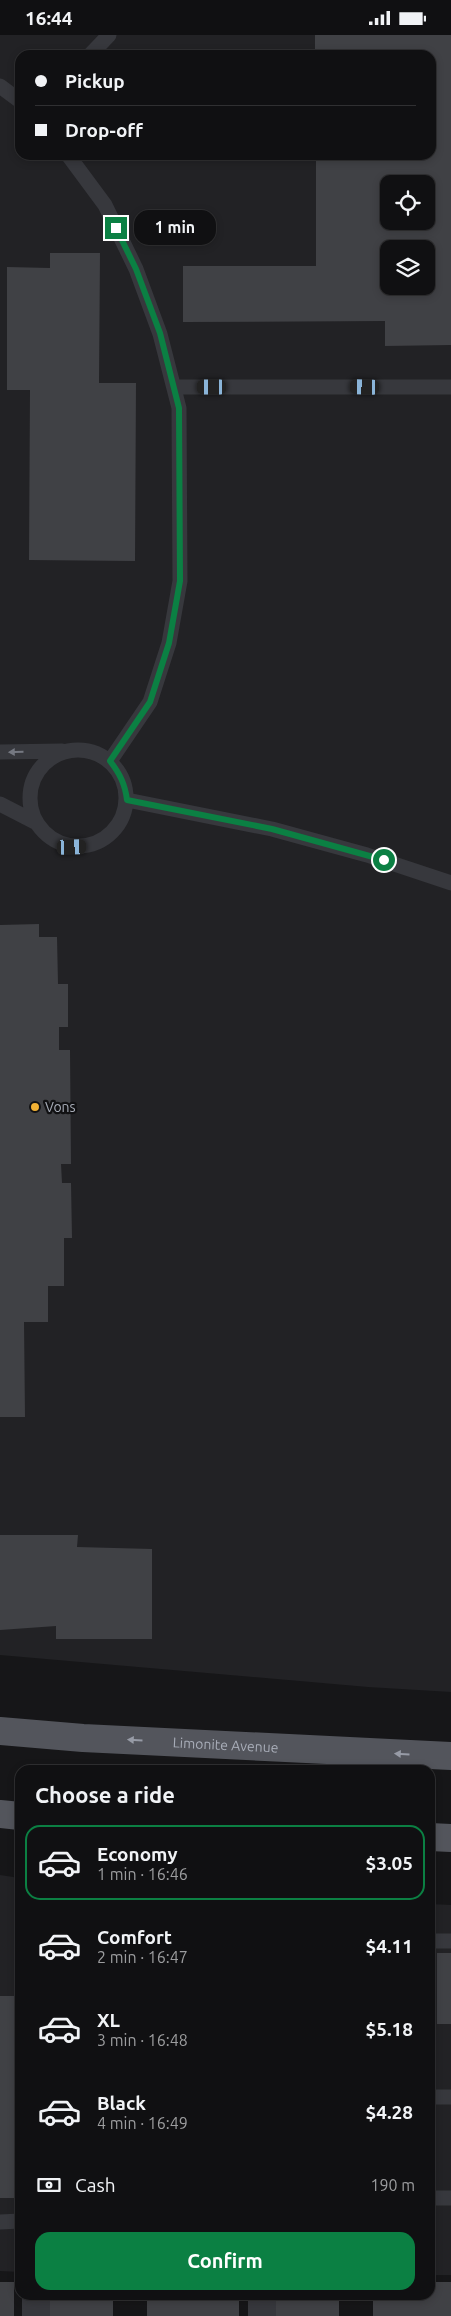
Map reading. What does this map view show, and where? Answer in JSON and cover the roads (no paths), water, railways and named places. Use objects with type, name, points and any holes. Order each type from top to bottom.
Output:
[{"type":"main road","name":"Limonite Avenue","points":[[0,1731],[83,1738],[451,1756]]},
{"type":"main road","points":[[0,1814],[15,1815]]},
{"type":"main road","points":[[435,1837],[451,1838]]},
{"type":"street","points":[[36,2300],[36,2316]]},
{"type":"street","points":[[262,2300],[262,2316]]},
{"type":"lane","points":[[95,50],[109,35]]},
{"type":"lane","points":[[0,86],[15,97]]},
{"type":"lane","points":[[72,160],[105,205],[136,269],[160,333],[179,408],[180,581],[169,643],[150,702],[110,761]]},
{"type":"lane","points":[[174,387],[451,387]]},
{"type":"lane","points":[[0,752],[82,750],[110,761],[119,773],[125,786],[127,800],[123,816],[114,830],[102,840],[87,846],[72,847],[57,843],[44,834],[35,822],[30,808],[29,793],[33,779],[41,766],[53,757],[66,751]]},
{"type":"lane","points":[[127,800],[278,830],[368,855],[451,883]]},
{"type":"lane","points":[[0,804],[35,822]]},
{"type":"lane","points":[[435,1941],[451,1941]]},
{"type":"lane","points":[[435,2097],[451,2097]]},
{"type":"lane","points":[[435,2198],[451,2198]]},
{"type":"lane","points":[[0,2222],[15,2221]]},
{"type":"place","name":"Vons","points":[[35,1107]]}]
